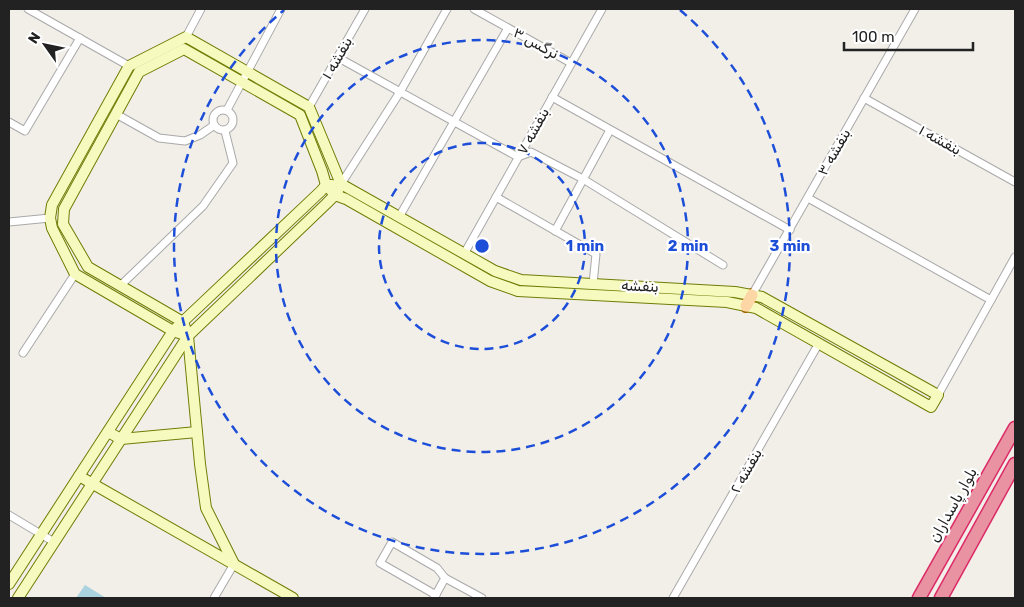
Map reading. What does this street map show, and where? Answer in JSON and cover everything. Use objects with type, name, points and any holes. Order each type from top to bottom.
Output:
[{"type":"highway","name":"بلوار پاسداران","points":[[919,598],[1015,428]]},
{"type":"highway","points":[[991,470],[1000,464],[1008,468],[1007,479]]},
{"type":"highway","points":[[941,598],[1015,464]]},
{"type":"main road","points":[[746,306],[752,295]]},
{"type":"street","points":[[28,9],[140,72]]},
{"type":"street","points":[[184,49],[186,37],[201,9]]},
{"type":"street","points":[[227,110],[280,9]]},
{"type":"street","points":[[355,9],[364,11]]},
{"type":"street","points":[[18,598],[188,336],[335,195],[400,92],[447,9]]},
{"type":"street","name":"نرگس ۳","points":[[474,9],[572,62]]},
{"type":"street","name":"بنفشه ۷","points":[[464,254],[602,9]]},
{"type":"street","name":"بنفشه ۳","points":[[752,295],[915,9]]},
{"type":"street","name":"بنفشه ۱","points":[[309,107],[364,11]]},
{"type":"street","points":[[399,217],[508,28]]},
{"type":"street","points":[[186,37],[129,66],[52,205],[50,218],[52,228],[74,274],[173,332],[188,336]]},
{"type":"street","points":[[186,37],[309,107],[341,184]]},
{"type":"street","points":[[9,122],[25,131],[80,38]]},
{"type":"street","points":[[184,49],[140,72],[64,208],[63,224],[88,268],[183,322],[188,336],[206,508],[234,564]]},
{"type":"street","points":[[184,49],[300,115],[326,185],[335,195]]},
{"type":"street","points":[[337,57],[518,157],[531,152],[584,179],[723,265]]},
{"type":"street","points":[[552,97],[790,230]]},
{"type":"street","name":"بنفشه ۱","points":[[864,98],[1015,182]]},
{"type":"street","points":[[300,115],[309,107]]},
{"type":"street","points":[[220,110],[227,110],[232,115],[231,127],[225,131],[218,130],[214,126],[212,120],[214,114],[220,110]]},
{"type":"street","points":[[116,114],[158,138],[185,141],[200,135],[214,126]]},
{"type":"street","points":[[555,231],[610,130]]},
{"type":"street","points":[[120,286],[203,206],[233,163],[225,131]]},
{"type":"street","points":[[88,140],[99,145]]},
{"type":"street","points":[[9,584],[173,332],[326,185],[341,184]]},
{"type":"street","name":"بنفشه","points":[[335,195],[346,199],[490,281],[518,291],[727,302],[756,308],[931,407],[938,395],[762,297],[735,292],[521,280],[495,271],[341,184]]},
{"type":"street","points":[[496,197],[596,254],[593,284]]},
{"type":"street","points":[[808,198],[991,300]]},
{"type":"street","points":[[9,222],[64,216]]},
{"type":"street","points":[[256,253],[265,263]]},
{"type":"street","points":[[938,395],[1015,258]]},
{"type":"street","points":[[23,353],[74,274]]},
{"type":"street","name":"بنفشه ۲","points":[[673,598],[819,343]]},
{"type":"street","points":[[108,432],[121,439],[197,432]]},
{"type":"street","points":[[80,476],[293,598]]},
{"type":"street","points":[[9,515],[54,542]]},
{"type":"street","points":[[445,578],[435,597],[380,563],[392,542],[437,568],[445,578],[482,598]]},
{"type":"street","points":[[214,598],[234,564]]},
{"type":"water","points":[[85,585],[106,598],[76,598]]}]
